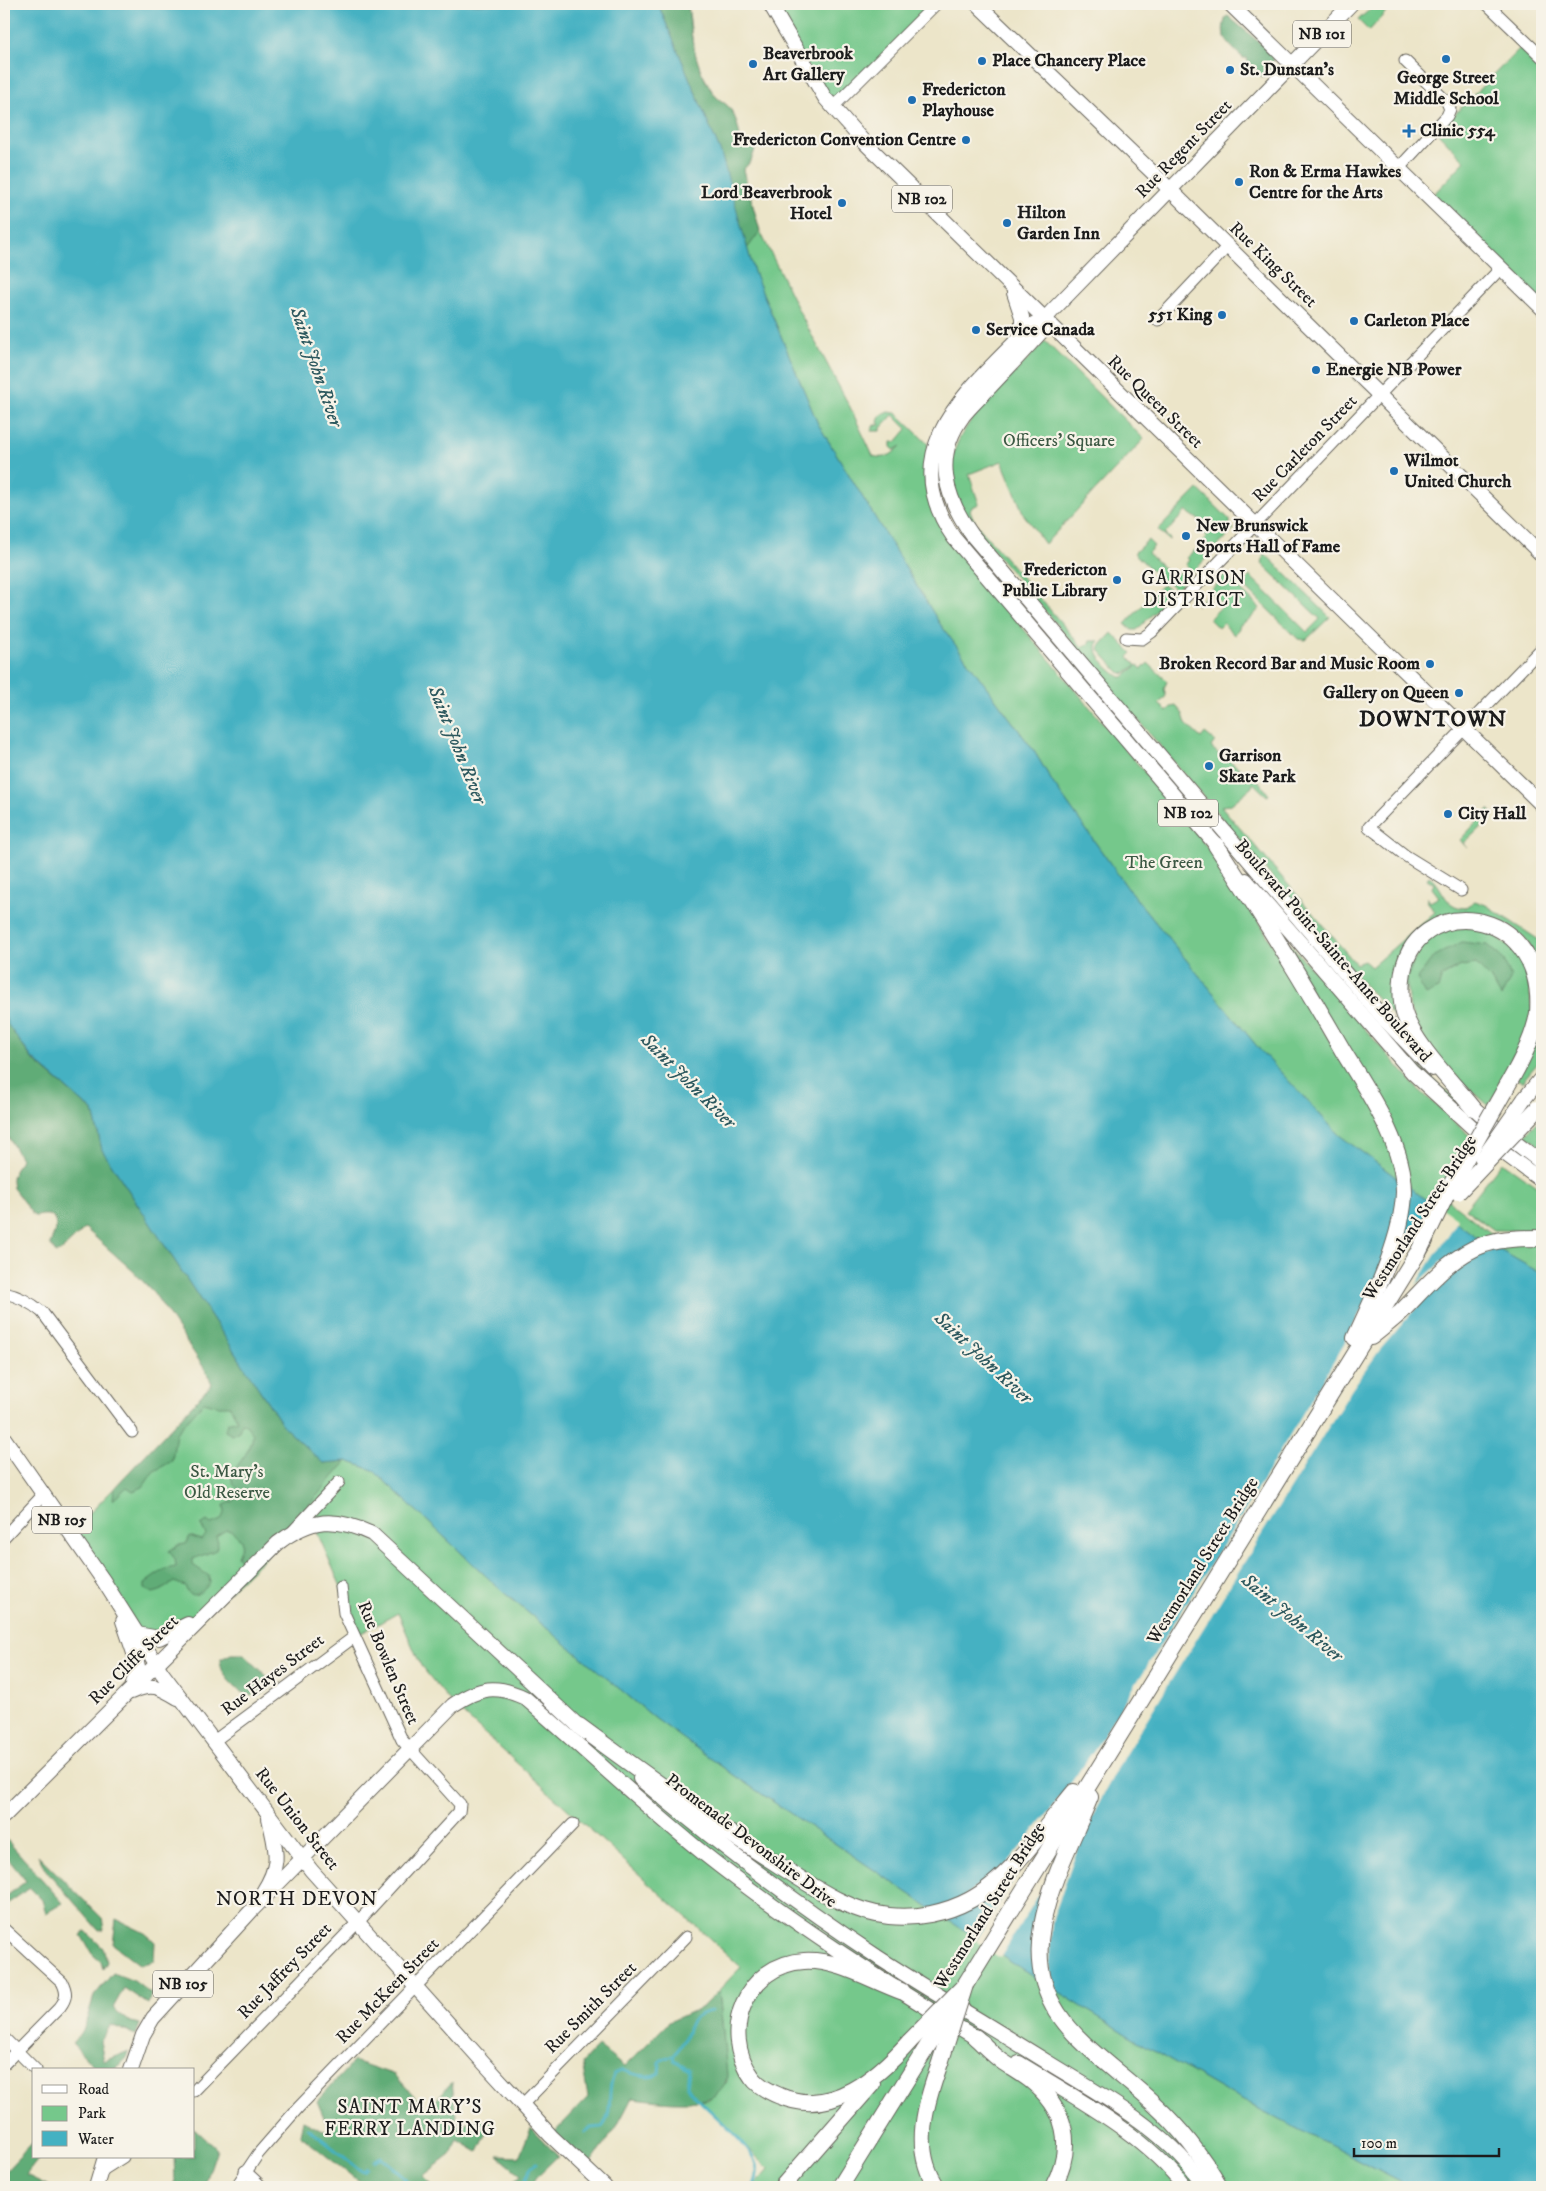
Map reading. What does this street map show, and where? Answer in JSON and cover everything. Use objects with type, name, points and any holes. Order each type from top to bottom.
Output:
[{"type":"highway","points":[[1216,845],[1261,913],[1359,1078],[1388,1130],[1402,1170],[1404,1191],[1399,1228],[1370,1306],[1354,1339],[1345,1370]]},
{"type":"highway","points":[[1418,1253],[1451,1185],[1528,1045],[1538,1012],[1539,980],[1528,951],[1504,929],[1477,920],[1463,919],[1438,927],[1425,936],[1408,957],[1403,972],[1402,1001],[1404,1014],[1423,1046],[1473,1108]]},
{"type":"highway","name":"Westmorland Street Bridge","points":[[840,2187],[1418,1253],[1458,1192],[1535,1104]]},
{"type":"highway","points":[[1360,1347],[1401,1312],[1444,1269],[1463,1255],[1483,1245],[1505,1239],[1542,1238]]},
{"type":"highway","points":[[578,1726],[667,1791],[756,1850],[838,1900],[865,1911],[889,1916],[915,1916],[943,1911],[970,1900],[987,1889],[1023,1854],[1110,1748]]},
{"type":"highway","points":[[1110,1748],[1048,1901],[1042,1926],[1040,1949],[1043,1977],[1053,2005],[1065,2025],[1081,2043],[1169,2118],[1195,2148],[1220,2187]]},
{"type":"highway","points":[[890,2063],[868,2081],[835,2098],[814,2102],[789,2100],[768,2091],[752,2078],[738,2044],[740,2010],[758,1981],[786,1964],[804,1961],[822,1962],[842,1967],[901,1992]]},
{"type":"highway","points":[[782,2187],[890,2063],[965,1985]]},
{"type":"highway","points":[[937,2187],[926,2163],[922,2147],[922,2129],[926,2109],[965,1985]]},
{"type":"highway","points":[[975,2037],[1003,2062],[1030,2080],[1044,2094],[1058,2114],[1065,2133],[1066,2152],[1063,2169],[1054,2187]]},
{"type":"main road","name":"Rue Queen Street","points":[[770,4],[832,108],[886,166],[1256,524],[1542,805]]},
{"type":"main road","name":"Rue King Street","points":[[978,4],[1542,555]]},
{"type":"main road","points":[[1230,4],[1542,308]]},
{"type":"main road","name":"Rue Regent Street","points":[[1044,320],[1352,4]]},
{"type":"main road","points":[[1013,290],[1022,317],[1022,336]]},
{"type":"main road","name":"Boulevard Point-Sainte-Anne Boulevard","points":[[1044,320],[1033,324],[961,399],[942,427],[934,449],[932,484],[938,509],[947,529],[960,547],[1412,1072],[1485,1139],[1542,1181]]},
{"type":"main road","name":"Boulevard Point-Sainte-Anne Boulevard","points":[[1044,320],[1041,332],[964,416],[951,438],[945,466],[946,484],[959,518],[972,536],[1384,1020],[1473,1108],[1541,1162]]},
{"type":"main road","points":[[1535,1104],[1542,1077]]},
{"type":"main road","name":"Rue Union Street","points":[[4,1438],[44,1494],[156,1663],[268,1815],[358,1922],[522,2105],[605,2187]]},
{"type":"main road","name":"Promenade Devonshire Drive","points":[[292,1532],[313,1523],[332,1521],[352,1525],[372,1534],[578,1726],[729,1852],[795,1901],[880,1958],[1134,2117],[1176,2153],[1205,2187]]},
{"type":"main road","name":"Rue Cliffe Street","points":[[4,1816],[156,1663],[278,1543],[292,1532]]},
{"type":"main road","points":[[118,1604],[139,1671],[128,1693]]},
{"type":"main road","points":[[137,1634],[159,1638],[172,1633],[208,1612]]},
{"type":"main road","points":[[128,1693],[143,1686],[153,1686],[183,1701]]},
{"type":"main road","name":"Promenade Devonshire Drive","points":[[303,1858],[453,1706],[480,1690],[494,1688],[508,1690],[526,1698],[658,1816],[784,1914],[901,1992],[1117,2125],[1160,2159],[1185,2187]]},
{"type":"main road","points":[[252,1910],[270,1881],[277,1858],[268,1815]]},
{"type":"main road","name":"NB 105","points":[[132,2068],[143,2035],[153,2018],[252,1910],[303,1858]]},
{"type":"main road","points":[[96,2187],[105,2158]]},
{"type":"street","points":[[832,108],[936,4]]},
{"type":"street","points":[[1488,4],[1542,57]]},
{"type":"street","points":[[1399,168],[1447,116],[1450,109],[1447,102],[1405,61]]},
{"type":"street","points":[[1158,320],[1227,247]]},
{"type":"street","name":"Rue Carleton Street","points":[[1126,638],[1137,640],[1147,637],[1501,268]]},
{"type":"street","points":[[1461,890],[1406,856],[1369,827],[1542,648]]},
{"type":"street","points":[[4,1293],[31,1302],[42,1312],[132,1432]]},
{"type":"street","points":[[292,1532],[339,1482]]},
{"type":"street","points":[[4,1537],[44,1494]]},
{"type":"street","name":"Rue Bowlen Street","points":[[341,1587],[344,1613],[402,1740],[458,1801],[460,1808]]},
{"type":"street","name":"Rue Hayes Street","points":[[214,1741],[354,1637]]},
{"type":"street","name":"Rue Jaffrey Street","points":[[195,2090],[358,1922],[457,1816],[460,1808]]},
{"type":"street","name":"Rue McKeen Street","points":[[236,2187],[245,2171],[298,2108],[573,1824]]},
{"type":"street","points":[[4,1929],[62,1982],[66,1990],[65,2000],[60,2006],[4,2064]]},
{"type":"street","name":"Rue Smith Street","points":[[522,2105],[686,1937]]},
{"type":"street","points":[[4,2038],[34,2068]]},
{"type":"street","points":[[101,2171],[121,2158]]},
{"type":"street","points":[[245,2171],[262,2187]]},
{"type":"green space","name":"The Green","points":[[658,4],[688,4],[693,46],[699,68],[729,121],[760,231],[873,456],[885,457],[894,452],[901,446],[894,450],[891,447],[891,442],[896,442],[907,429],[893,415],[881,428],[881,431],[871,431],[874,425],[880,425],[878,422],[880,416],[888,412],[896,413],[928,444],[925,471],[927,492],[934,513],[946,537],[1196,833],[1245,896],[1304,1001],[1350,1071],[1284,937],[1417,1088],[1471,1137],[1439,1193],[1500,1240],[1542,1245],[1542,1274],[1475,1236],[1339,1135],[1260,1050],[1129,890],[1053,783],[1034,751],[940,624],[818,424],[754,272],[721,153]]},
{"type":"green space","points":[[658,4],[688,4],[694,50],[707,83],[715,95],[734,114],[741,143],[757,144],[751,161],[743,170],[760,231],[747,249],[721,153]]},
{"type":"green space","points":[[770,4],[937,4],[832,108]]},
{"type":"green space","points":[[1376,4],[1393,4],[1369,31],[1358,20]]},
{"type":"green space","points":[[1228,16],[1274,55],[1272,68],[1263,78],[1248,62],[1247,58],[1243,58],[1226,40],[1223,30],[1226,17]]},
{"type":"green space","points":[[1526,42],[1542,57],[1542,308],[1430,198],[1465,161],[1437,132]]},
{"type":"green space","name":"Officers' Square","points":[[1045,341],[1144,439],[1045,544],[1024,515],[1002,461],[969,474],[979,504],[972,507],[970,511],[976,524],[1082,647],[1088,645],[1090,641],[1099,641],[1097,651],[1099,656],[1106,666],[1120,677],[1124,677],[1137,665],[1142,669],[1148,663],[1167,681],[1164,689],[1166,696],[1159,704],[1167,711],[1171,707],[1176,706],[1183,714],[1186,724],[1201,738],[1205,733],[1215,741],[1211,747],[1225,760],[1227,759],[1242,770],[1240,772],[1244,776],[1248,772],[1258,780],[1269,795],[1267,796],[1253,783],[1252,787],[1230,805],[1221,806],[1356,964],[1364,961],[1371,967],[1435,912],[1427,901],[1427,897],[1430,902],[1439,897],[1432,888],[1434,883],[1427,879],[1429,876],[1448,900],[1457,907],[1464,908],[1475,901],[1486,905],[1539,940],[1542,944],[1542,975],[1535,955],[1527,942],[1514,929],[1498,920],[1420,933],[1399,1012],[1394,1016],[1364,985],[970,523],[959,503],[953,485],[951,468],[954,452],[970,421]]},
{"type":"green space","points":[[1198,489],[1230,520],[1230,526],[1234,529],[1211,553],[1201,543],[1207,537],[1201,531],[1206,525],[1186,511],[1165,534],[1169,540],[1158,530]]},
{"type":"green space","points":[[1148,540],[1154,546],[1148,553],[1173,577],[1178,572],[1186,579],[1176,590],[1169,583],[1163,581],[1134,553]]},
{"type":"green space","points":[[967,544],[1412,1058],[1474,1117],[1542,1170],[1542,1174],[1478,1125],[1401,1052]]},
{"type":"green space","points":[[1199,549],[1207,557],[1193,573],[1185,565],[1189,560],[1187,558],[1194,550],[1197,552]]},
{"type":"green space","points":[[1264,553],[1330,617],[1306,640],[1298,639],[1242,584],[1250,576],[1307,632],[1320,619],[1262,564]]},
{"type":"green space","points":[[1225,575],[1260,608],[1251,618],[1240,625],[1234,635],[1223,623],[1218,628],[1209,619],[1223,605],[1211,592],[1196,606]]},
{"type":"green space","points":[[1162,585],[1173,593],[1137,630],[1132,630],[1125,624]]},
{"type":"green space","points":[[1112,633],[1132,653],[1128,657],[1136,665],[1125,674],[1119,672],[1099,650],[1100,646]]},
{"type":"green space","points":[[1489,809],[1494,815],[1464,843],[1467,848],[1460,840]]},
{"type":"green space","points":[[1481,925],[1527,960],[1532,1016],[1517,1057],[1513,1056],[1509,1069],[1489,1106],[1446,1066],[1422,1036],[1413,1019],[1408,1000],[1407,980],[1420,949],[1434,935],[1451,928]],"holes":[[[1487,945],[1501,996],[1490,978],[1476,964],[1461,966],[1442,976]]]},
{"type":"green space","points":[[1462,942],[1487,945],[1504,960],[1511,978],[1501,997],[1490,978],[1476,964],[1461,966],[1442,976],[1438,989],[1426,995],[1417,979],[1433,957]]},
{"type":"green space","points":[[4,1014],[8,1025],[32,1059],[93,1111],[102,1150],[284,1427],[323,1463],[347,1461],[293,1523],[244,1565],[237,1556],[242,1544],[241,1540],[232,1531],[226,1530],[216,1536],[218,1542],[216,1550],[193,1559],[193,1565],[209,1576],[210,1583],[197,1594],[190,1594],[185,1586],[174,1582],[153,1593],[145,1588],[145,1583],[165,1569],[176,1567],[175,1559],[169,1551],[178,1545],[186,1544],[190,1536],[201,1540],[206,1535],[201,1525],[207,1521],[211,1524],[221,1520],[225,1511],[224,1505],[234,1501],[240,1491],[233,1484],[231,1475],[248,1451],[253,1434],[242,1423],[239,1431],[232,1435],[225,1431],[227,1423],[237,1420],[230,1406],[219,1406],[204,1402],[176,1433],[172,1461],[153,1472],[143,1487],[133,1491],[127,1487],[113,1500],[114,1488],[212,1384],[206,1371],[154,1293],[133,1271],[85,1228],[60,1252],[56,1253],[50,1244],[56,1228],[55,1219],[47,1215],[34,1216],[13,1188],[12,1177],[21,1159],[4,1130]]},
{"type":"green space","points":[[1542,1017],[1542,1058],[1522,1082],[1517,1079]]},
{"type":"green space","points":[[1542,1117],[1542,1148],[1525,1135]]},
{"type":"green space","points":[[1502,1162],[1542,1190],[1542,1231],[1494,1230],[1465,1209]]},
{"type":"green space","name":"St. Mary's Old Reserve","points":[[239,1359],[347,1461],[373,1470],[502,1591],[656,1719],[735,1776],[1015,1965],[1129,2036],[1230,2094],[1410,2187],[753,2187],[769,2169],[699,2101],[708,2100],[727,2082],[719,1990],[741,1967],[453,1705],[421,1666],[398,1613],[354,1637],[341,1587],[313,1523],[292,1532],[208,1612],[173,1633],[137,1634],[70,1532]]},
{"type":"green space","points":[[231,1654],[244,1654],[275,1684],[266,1692],[257,1696],[248,1695],[236,1688],[222,1671],[221,1665],[221,1659]]},
{"type":"green space","points":[[7,1840],[63,1903],[46,1913],[42,1900],[30,1888],[4,1906],[4,1898],[26,1881],[4,1854],[4,1843]]},
{"type":"green space","points":[[38,1855],[102,1918],[104,1930],[99,1931],[45,1869]]},
{"type":"green space","points":[[116,1919],[145,1933],[155,1942],[154,1961],[140,1965],[113,1944]]},
{"type":"green space","points":[[86,1931],[103,1948],[107,1962],[103,1969],[101,1962],[92,1954],[81,1935]]},
{"type":"green space","points":[[113,1973],[134,1981],[151,1994],[148,2004],[124,1988],[113,2008],[130,2022],[140,2024],[136,2035],[111,2025],[100,2041],[104,2061],[129,2051],[123,2062],[114,2068],[94,2068],[72,2043],[83,2031],[94,1996]]},
{"type":"green space","points":[[719,1990],[727,2075],[723,2087],[715,2095],[703,2100],[689,2102],[632,2098],[616,2128],[586,2169],[551,2136],[588,2097],[582,2063],[598,2046],[624,2067],[669,2022],[702,2007]]},
{"type":"green space","points":[[354,2061],[395,2075],[427,2110],[452,2082],[457,2124],[494,2118],[478,2152],[458,2140],[450,2155],[423,2176],[434,2187],[370,2187],[353,2177],[300,2135],[303,2120],[331,2134],[317,2101]]},
{"type":"green space","points":[[531,2128],[558,2156],[535,2178],[532,2187],[504,2187],[522,2176],[498,2156],[519,2157]]},
{"type":"green space","points":[[195,2129],[217,2149],[204,2187],[171,2187],[175,2181],[174,2158],[195,2158]]},
{"type":"green space","points":[[32,2143],[32,2158],[39,2158],[26,2175],[51,2187],[4,2187],[4,2173]]},
{"type":"water","name":"Saint John River","points":[[4,4],[658,4],[721,153],[754,272],[818,424],[940,624],[1034,751],[1053,783],[1129,890],[1260,1050],[1339,1135],[1475,1236],[1542,1274],[1542,2187],[1410,2187],[1230,2094],[1129,2036],[1015,1965],[735,1776],[656,1719],[502,1591],[373,1470],[347,1461],[323,1463],[284,1427],[102,1150],[93,1111],[32,1058],[8,1025],[4,1014]]},
{"type":"pier","points":[[1433,1202],[1458,1220],[1416,1285],[1441,1262],[1497,1248],[1481,1254],[1452,1272],[1427,1295],[1379,1351],[1352,1389],[1124,1756],[1096,1808],[1076,1853],[1052,1921],[1049,1959],[1051,1975],[1057,1994],[1039,1983],[1051,1875],[1000,1958],[976,1941],[1023,1864],[961,1899],[1007,1864],[1066,1790],[1100,1741],[1239,1520],[1346,1341],[1360,1313],[1391,1269]]},
{"type":"waterway","points":[[585,2132],[590,2128],[602,2127],[606,2121],[612,2080],[615,2073],[621,2070],[645,2076],[659,2073],[660,2062],[677,2051],[695,2017],[711,2011]]},
{"type":"waterway","points":[[673,2055],[674,2060],[689,2069],[687,2086],[690,2091],[748,2150],[757,2169],[756,2181],[753,2187]]},
{"type":"waterway","points":[[308,2128],[360,2170],[364,2171],[367,2168]]},
{"type":"waterway","points":[[374,2161],[381,2157],[399,2172],[411,2187]]},
{"type":"waterway","points":[[523,2187],[531,2167],[536,2163]]},
{"type":"place","name":"George Street Middle School","points":[[1446,59]]},
{"type":"place","name":"Place Chancery Place","points":[[982,61]]},
{"type":"place","name":"Beaverbrook Art Gallery","points":[[753,64]]},
{"type":"place","name":"St. Dunstan's","points":[[1230,70]]},
{"type":"place","name":"Fredericton Playhouse","points":[[912,100]]},
{"type":"place","name":"Clinic 554","points":[[1409,131]]},
{"type":"place","name":"Fredericton Convention Centre","points":[[966,140]]},
{"type":"place","name":"Ron & Erma Hawkes Centre for the Arts","points":[[1239,182]]},
{"type":"place","name":"Lord Beaverbrook Hotel","points":[[842,203]]},
{"type":"place","name":"Hilton Garden Inn","points":[[1007,223]]},
{"type":"place","name":"551 King","points":[[1222,315]]},
{"type":"place","name":"Carleton Place","points":[[1354,321]]},
{"type":"place","name":"Service Canada","points":[[976,330]]},
{"type":"place","name":"Energie NB Power","points":[[1316,370]]},
{"type":"place","name":"Wilmot United Church","points":[[1394,471]]},
{"type":"place","name":"New Brunswick Sports Hall of Fame","points":[[1186,536]]},
{"type":"place","name":"Fredericton Public Library","points":[[1117,580]]},
{"type":"place","name":"Broken Record Bar and Music Room","points":[[1430,664]]},
{"type":"place","name":"Gallery on Queen","points":[[1459,693]]},
{"type":"place","name":"Garrison Skate Park","points":[[1209,766]]},
{"type":"place","name":"City Hall","points":[[1448,814]]},
{"type":"district","name":"GARRISON DISTRICT","points":[[1194,589]]},
{"type":"district","name":"DOWNTOWN","points":[[1433,719]]},
{"type":"district","name":"NORTH DEVON","points":[[297,1899]]},
{"type":"district","name":"SAINT MARY'S FERRY LANDING","points":[[410,2118]]}]
